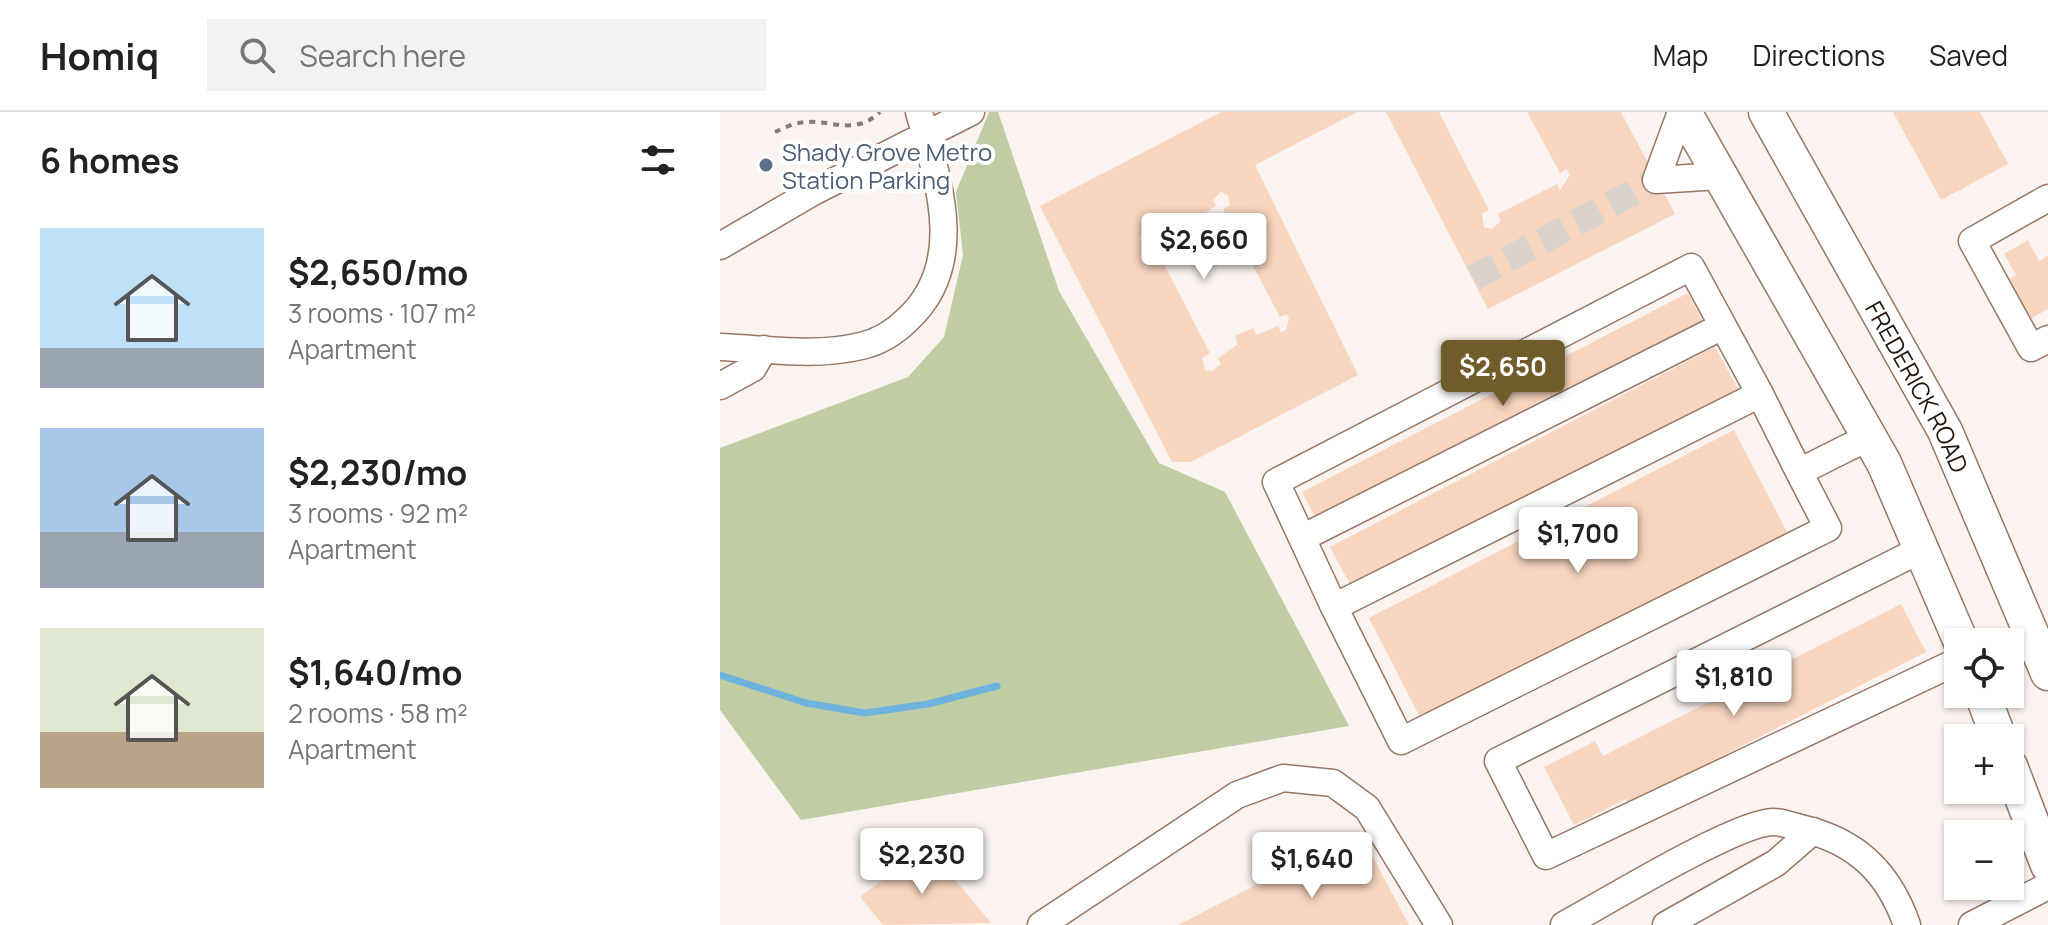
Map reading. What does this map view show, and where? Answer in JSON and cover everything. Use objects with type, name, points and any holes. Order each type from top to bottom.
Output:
[{"type":"main road","points":[[1682,112],[1869,437],[1955,628]]},
{"type":"main road","name":"FREDERICK ROAD","points":[[1766,112],[1945,431],[2048,673]]},
{"type":"main road","points":[[2024,802],[2048,865]]},
{"type":"street","points":[[720,246],[922,124],[971,112]]},
{"type":"street","points":[[1682,112],[1656,180],[1720,176]]},
{"type":"street","points":[[720,347],[810,351],[862,346],[901,326],[921,307],[938,273],[945,230],[922,124]]},
{"type":"street","points":[[2048,198],[1972,241],[2031,348],[2048,339]]},
{"type":"street","points":[[1691,267],[1723,326],[1828,528],[1401,741],[1276,482],[1691,267]]},
{"type":"street","points":[[1302,538],[1723,326]]},
{"type":"street","points":[[720,386],[753,368],[764,349]]},
{"type":"street","points":[[1334,607],[1760,394]]},
{"type":"street","points":[[1799,472],[1869,437]]},
{"type":"street","points":[[1922,549],[1498,761],[1546,856],[1944,668]]},
{"type":"street","points":[[1041,925],[1237,795],[1283,778],[1333,783],[1367,808],[1439,925]]},
{"type":"street","points":[[1564,925],[1734,833],[1773,821],[1842,841],[1861,853],[1877,872],[1907,925]]},
{"type":"street","points":[[1666,925],[1776,863],[1813,831]]},
{"type":"street","points":[[1972,925],[2048,886]]},
{"type":"path","points":[[775,132],[798,123],[828,126],[864,123],[880,112]]},
{"type":"green space","points":[[989,112],[998,112],[1059,291],[1159,463],[1225,492],[1349,726],[801,820],[720,710],[720,448],[908,377],[944,337],[963,255],[956,192]]},
{"type":"building","points":[[1221,112],[1357,112],[1255,165],[1358,375],[1191,462],[1172,462],[1040,206]],"holes":[[[1221,192],[1228,195],[1230,205],[1223,209],[1280,317],[1287,314],[1289,319],[1286,330],[1281,332],[1278,326],[1257,335],[1253,328],[1235,336],[1238,344],[1218,358],[1221,364],[1212,371],[1205,370],[1202,358],[1210,353],[1154,245],[1147,249],[1140,240],[1142,234],[1153,231],[1155,237],[1179,228],[1183,234],[1199,226],[1195,219],[1216,206],[1213,200]]]},
{"type":"building","points":[[1386,112],[1439,112],[1489,210],[1482,214],[1484,227],[1492,229],[1501,221],[1498,214],[1557,184],[1560,190],[1570,175],[1566,169],[1560,173],[1527,112],[1621,112],[1675,214],[1488,309]]},
{"type":"building","points":[[1893,112],[1980,112],[2008,164],[1941,200]]},
{"type":"building","points":[[2028,240],[2039,261],[2048,256],[2048,309],[2026,321],[2003,281],[2016,275],[2004,254]]},
{"type":"building","points":[[1688,293],[1704,324],[1318,523],[1302,492]]},
{"type":"building","points":[[1715,347],[1738,389],[1352,588],[1330,547]]},
{"type":"building","points":[[1734,430],[1787,532],[1422,721],[1369,618]]},
{"type":"building","points":[[1901,604],[1926,652],[1628,804],[1626,799],[1574,825],[1544,767],[1595,741],[1603,756]]},
{"type":"building","points":[[927,846],[991,923],[883,925],[860,897]]},
{"type":"building","points":[[1370,852],[1409,925],[1178,925],[1303,861],[1314,881]]},
{"type":"waterway","points":[[720,675],[806,703],[865,713],[928,704],[997,686]]},
{"type":"tunnel","points":[[1473,278],[1656,180]]},
{"type":"place","name":"Shady Grove Metro Station Parking","points":[[766,165]]}]
